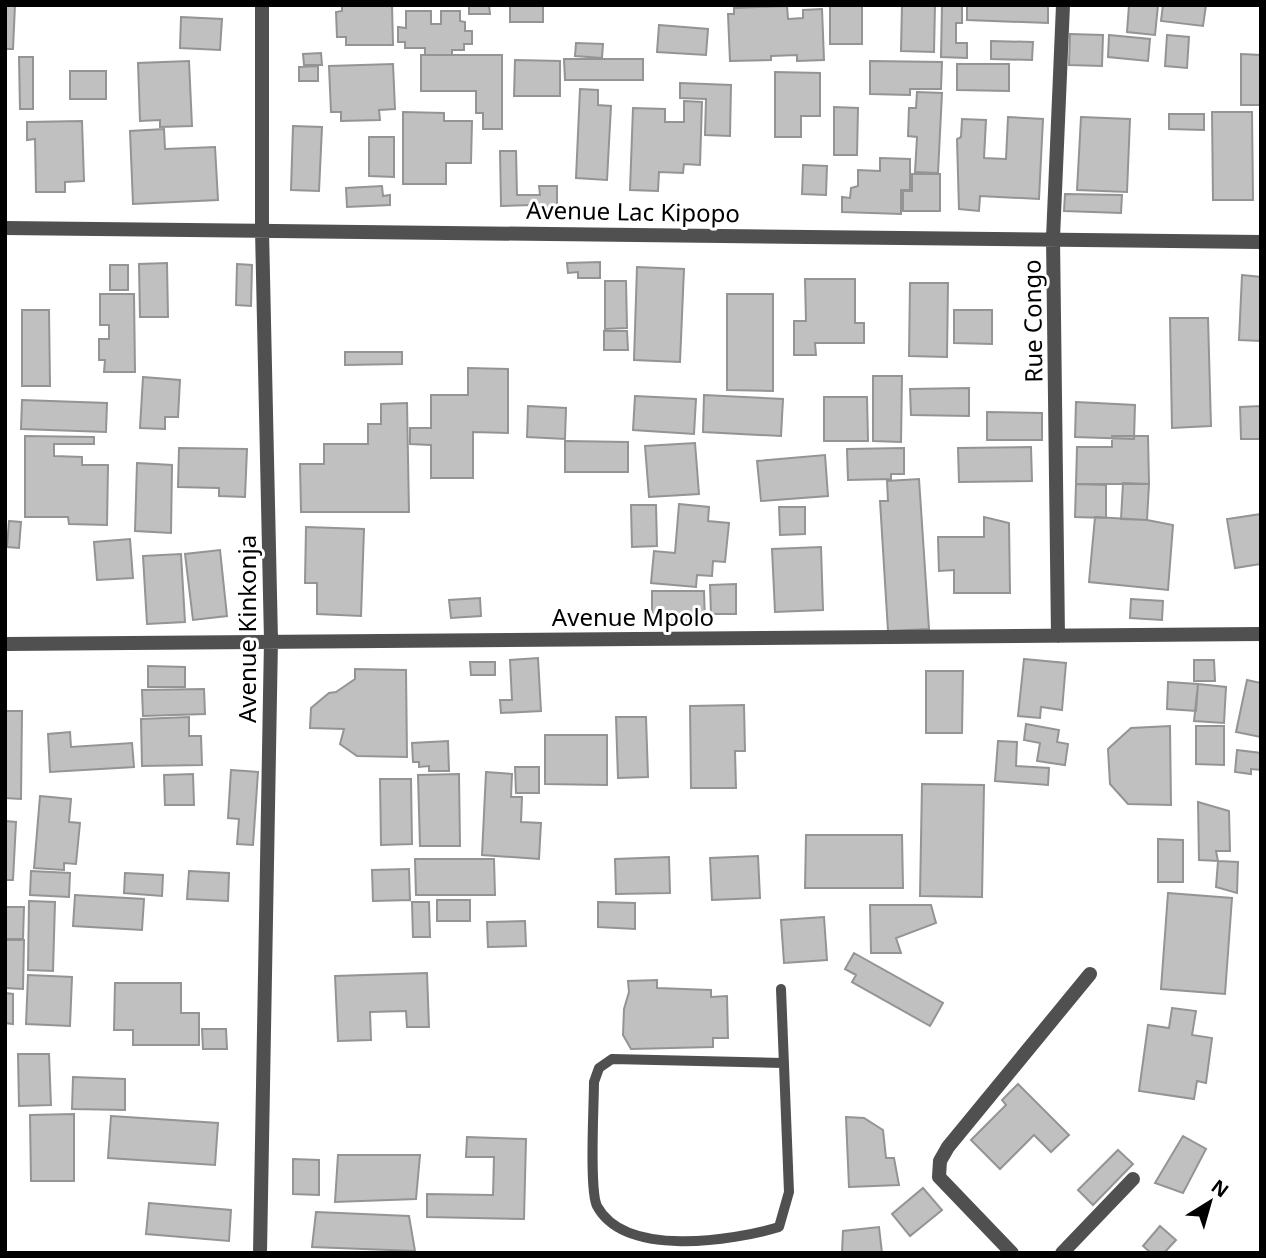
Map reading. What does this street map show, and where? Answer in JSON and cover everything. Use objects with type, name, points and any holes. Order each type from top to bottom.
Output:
[{"type":"street","name":"Avenue Kinkonja","points":[[260,1253],[271,640],[262,230],[262,5]]},
{"type":"street","name":"Rue Congo","points":[[1058,636],[1053,239],[1063,5]]},
{"type":"street","name":"Avenue Lac Kipopo","points":[[5,228],[1261,242]]},
{"type":"street","name":"Avenue Mpolo","points":[[5,644],[1261,634]]},
{"type":"street","points":[[1012,1253],[939,1177],[940,1161],[948,1147],[1090,974]]},
{"type":"street","points":[[1062,1253],[1133,1179]]},
{"type":"lane","points":[[780,989],[789,1192],[779,1227],[708,1247],[648,1240],[617,1228],[597,1206],[593,1174],[594,1082],[599,1068],[612,1059],[783,1063]]},
{"type":"building","points":[[5,5],[15,5],[13,49],[5,49]]},
{"type":"building","points":[[342,5],[392,5],[393,45],[346,45],[346,37],[337,37],[336,12],[342,11]]},
{"type":"building","points":[[469,5],[489,5],[490,14],[469,14]]},
{"type":"building","points":[[510,5],[543,5],[543,22],[510,22]]},
{"type":"building","points":[[830,5],[862,5],[862,44],[830,44]]},
{"type":"building","points":[[902,5],[935,5],[934,52],[901,51]]},
{"type":"building","points":[[942,5],[962,5],[962,23],[956,23],[956,43],[967,43],[967,58],[941,57]]},
{"type":"building","points":[[967,5],[1048,5],[1048,23],[967,20]]},
{"type":"building","points":[[1129,5],[1158,5],[1155,35],[1127,32]]},
{"type":"building","points":[[1163,5],[1206,5],[1203,26],[1161,21]]},
{"type":"building","points":[[787,6],[788,19],[803,18],[803,10],[822,9],[824,60],[797,61],[797,55],[771,56],[771,60],[730,61],[728,14],[734,14],[734,8]]},
{"type":"building","points":[[406,11],[431,11],[431,24],[441,24],[441,11],[460,11],[460,21],[465,22],[465,31],[472,31],[472,44],[464,44],[464,50],[452,50],[452,55],[425,55],[425,48],[405,48],[405,42],[398,42],[398,27],[406,28]]},
{"type":"building","points":[[181,17],[222,19],[220,50],[180,48]]},
{"type":"building","points":[[659,25],[708,29],[706,55],[657,52]]},
{"type":"building","points":[[1070,34],[1103,35],[1102,66],[1069,65]]},
{"type":"building","points":[[1109,35],[1150,39],[1148,61],[1108,57]]},
{"type":"building","points":[[1167,35],[1189,37],[1187,68],[1165,66]]},
{"type":"building","points":[[991,41],[1033,42],[1032,60],[991,59]]},
{"type":"building","points":[[576,43],[603,44],[602,58],[575,56]]},
{"type":"building","points":[[321,53],[322,65],[304,65],[303,54]]},
{"type":"building","points":[[1241,54],[1261,55],[1261,105],[1241,105]]},
{"type":"building","points":[[421,55],[502,55],[502,129],[483,129],[483,113],[476,113],[476,91],[421,91]]},
{"type":"building","points":[[19,57],[33,57],[33,109],[20,109]]},
{"type":"building","points":[[564,59],[643,59],[643,80],[565,80]]},
{"type":"building","points":[[515,60],[560,61],[560,96],[514,96]]},
{"type":"building","points":[[189,61],[192,126],[160,127],[160,120],[140,121],[138,63]]},
{"type":"building","points":[[870,61],[942,62],[941,89],[910,89],[910,95],[870,94]]},
{"type":"building","points":[[393,64],[395,109],[379,110],[380,120],[341,121],[341,112],[331,112],[329,66]]},
{"type":"building","points":[[957,64],[1009,64],[1009,91],[957,90]]},
{"type":"building","points":[[318,66],[318,81],[299,81],[299,67]]},
{"type":"building","points":[[70,71],[106,71],[106,99],[70,99]]},
{"type":"building","points":[[775,72],[820,73],[820,116],[801,116],[801,137],[775,137]]},
{"type":"building","points":[[680,83],[731,85],[730,136],[705,135],[706,99],[680,98]]},
{"type":"building","points":[[580,89],[598,90],[598,105],[611,106],[607,180],[576,178]]},
{"type":"building","points":[[917,92],[942,93],[938,173],[915,172],[917,137],[908,136],[909,108],[916,108]]},
{"type":"building","points":[[684,101],[702,102],[700,165],[684,164],[683,173],[659,172],[658,191],[630,190],[633,108],[665,109],[665,122],[684,122]]},
{"type":"building","points":[[834,107],[858,108],[857,155],[834,155]]},
{"type":"building","points":[[403,112],[444,113],[444,121],[472,121],[471,163],[446,163],[446,184],[403,184]]},
{"type":"building","points":[[1212,112],[1252,112],[1253,200],[1213,200]]},
{"type":"building","points":[[1169,114],[1204,114],[1204,130],[1169,129]]},
{"type":"building","points":[[1008,117],[1043,119],[1039,199],[980,196],[979,211],[959,209],[957,139],[961,137],[962,119],[986,120],[984,158],[1006,159]]},
{"type":"building","points":[[1081,117],[1130,119],[1127,192],[1077,190]]},
{"type":"building","points":[[82,121],[84,181],[65,182],[65,192],[36,192],[35,139],[27,140],[27,122]]},
{"type":"building","points":[[293,126],[322,127],[319,191],[291,190]]},
{"type":"building","points":[[164,129],[165,149],[215,147],[218,200],[133,204],[130,131]]},
{"type":"building","points":[[369,137],[394,137],[394,177],[369,176]]},
{"type":"building","points":[[500,151],[516,151],[517,195],[540,195],[539,186],[557,186],[557,211],[532,211],[532,205],[501,206]]},
{"type":"building","points":[[880,158],[910,159],[910,190],[901,190],[901,214],[842,212],[842,197],[850,198],[851,188],[858,186],[858,170],[880,171]]},
{"type":"building","points":[[803,165],[827,166],[826,195],[802,194]]},
{"type":"building","points":[[912,174],[940,174],[940,211],[903,211],[903,191],[912,191]]},
{"type":"building","points":[[382,186],[383,196],[390,195],[390,205],[347,207],[346,188]]},
{"type":"building","points":[[1065,194],[1122,195],[1121,213],[1064,211]]},
{"type":"building","points":[[600,262],[600,278],[578,278],[578,272],[568,273],[567,263]]},
{"type":"building","points":[[167,263],[168,317],[140,317],[139,264]]},
{"type":"building","points":[[237,264],[252,265],[251,306],[236,305]]},
{"type":"building","points":[[110,265],[128,265],[128,290],[110,290]]},
{"type":"building","points":[[637,267],[684,269],[680,362],[634,360]]},
{"type":"building","points":[[1242,275],[1261,277],[1261,341],[1239,340]]},
{"type":"building","points":[[805,279],[855,279],[855,323],[864,323],[864,343],[815,343],[816,355],[794,355],[794,321],[806,321]]},
{"type":"building","points":[[605,281],[626,281],[627,328],[605,329]]},
{"type":"building","points":[[910,283],[948,283],[947,357],[909,356]]},
{"type":"building","points":[[100,294],[134,294],[135,372],[104,372],[105,360],[99,360],[99,339],[109,339],[109,325],[100,325]]},
{"type":"building","points":[[727,294],[773,294],[773,391],[727,390]]},
{"type":"building","points":[[22,310],[49,310],[50,386],[22,386]]},
{"type":"building","points":[[954,310],[992,310],[992,344],[954,343]]},
{"type":"building","points":[[1170,318],[1208,318],[1211,426],[1172,428]]},
{"type":"building","points":[[604,331],[627,331],[628,350],[604,350]]},
{"type":"building","points":[[345,352],[402,352],[402,364],[345,365]]},
{"type":"building","points":[[468,368],[508,369],[508,433],[473,432],[473,478],[431,478],[431,445],[410,444],[410,428],[431,428],[431,395],[468,395]]},
{"type":"building","points":[[873,376],[902,376],[901,442],[873,441]]},
{"type":"building","points":[[143,377],[180,380],[178,417],[165,417],[165,429],[140,428]]},
{"type":"building","points":[[969,388],[969,416],[911,415],[910,389]]},
{"type":"building","points":[[704,395],[783,399],[781,436],[703,432]]},
{"type":"building","points":[[635,396],[696,399],[694,434],[633,430]]},
{"type":"building","points":[[824,397],[867,397],[868,441],[824,441]]},
{"type":"building","points":[[22,400],[107,403],[106,432],[21,429]]},
{"type":"building","points":[[1076,402],[1135,405],[1134,439],[1075,437]]},
{"type":"building","points":[[407,403],[409,512],[301,512],[300,464],[324,464],[324,444],[368,444],[368,424],[381,424],[381,404]]},
{"type":"building","points":[[528,406],[566,408],[565,439],[527,437]]},
{"type":"building","points":[[1261,406],[1261,439],[1241,439],[1240,407]]},
{"type":"building","points":[[987,412],[1042,413],[1042,440],[987,440]]},
{"type":"building","points":[[25,436],[94,437],[94,444],[54,444],[54,456],[82,457],[82,465],[108,465],[107,525],[69,524],[68,517],[25,517]]},
{"type":"building","points":[[1112,436],[1148,436],[1149,484],[1076,484],[1077,447],[1112,447]]},
{"type":"building","points":[[565,441],[628,442],[628,472],[565,472]]},
{"type":"building","points":[[695,443],[699,494],[649,497],[645,446]]},
{"type":"building","points":[[1031,447],[1032,481],[959,482],[958,448]]},
{"type":"building","points":[[179,448],[247,449],[245,497],[219,496],[219,488],[178,487]]},
{"type":"building","points":[[904,448],[904,474],[891,474],[891,479],[848,480],[847,449]]},
{"type":"building","points":[[825,455],[828,496],[761,501],[757,461]]},
{"type":"building","points":[[137,463],[172,465],[171,533],[135,531]]},
{"type":"building","points":[[919,479],[929,629],[888,631],[880,501],[888,501],[887,481]]},
{"type":"building","points":[[1123,483],[1149,484],[1147,520],[1121,519]]},
{"type":"building","points":[[1076,484],[1106,485],[1106,518],[1075,517]]},
{"type":"building","points":[[679,504],[709,507],[708,521],[729,523],[725,562],[713,561],[712,576],[697,575],[696,587],[651,583],[654,551],[675,553]]},
{"type":"building","points":[[631,505],[656,505],[657,546],[632,547]]},
{"type":"building","points":[[779,507],[805,507],[805,534],[780,535]]},
{"type":"building","points":[[1261,514],[1261,564],[1235,568],[1227,519]]},
{"type":"building","points":[[984,517],[1009,523],[1010,593],[954,593],[954,570],[939,571],[938,537],[984,537]]},
{"type":"building","points":[[1095,517],[1147,520],[1173,525],[1168,590],[1089,582]]},
{"type":"building","points":[[9,521],[21,522],[19,548],[7,547]]},
{"type":"building","points":[[306,527],[364,529],[361,616],[317,614],[317,583],[305,583]]},
{"type":"building","points":[[130,539],[133,578],[97,580],[94,542]]},
{"type":"building","points":[[821,547],[823,610],[775,612],[772,549]]},
{"type":"building","points":[[220,550],[227,616],[193,620],[185,554]]},
{"type":"building","points":[[181,554],[185,622],[147,624],[143,556]]},
{"type":"building","points":[[736,584],[736,614],[711,614],[710,585]]},
{"type":"building","points":[[652,591],[704,591],[705,623],[663,623],[663,614],[652,614]]},
{"type":"building","points":[[480,598],[481,616],[451,618],[449,600]]},
{"type":"building","points":[[1131,599],[1163,601],[1162,620],[1130,618]]},
{"type":"building","points":[[538,658],[541,711],[501,713],[500,700],[512,700],[510,660]]},
{"type":"building","points":[[1024,659],[1066,663],[1062,710],[1041,707],[1040,718],[1018,716]]},
{"type":"building","points":[[1194,660],[1214,660],[1215,681],[1194,681]]},
{"type":"building","points":[[470,662],[495,662],[495,675],[471,675]]},
{"type":"building","points":[[148,666],[185,667],[185,687],[148,687]]},
{"type":"building","points":[[355,669],[406,670],[407,757],[357,756],[340,744],[344,729],[310,728],[311,708],[329,693],[336,692],[355,679]]},
{"type":"building","points":[[926,671],[963,671],[962,733],[926,733]]},
{"type":"building","points":[[1247,680],[1261,683],[1261,737],[1236,732]]},
{"type":"building","points":[[1168,682],[1198,684],[1196,711],[1167,709]]},
{"type":"building","points":[[1198,684],[1226,687],[1224,723],[1194,721]]},
{"type":"building","points":[[204,689],[205,714],[143,716],[142,690]]},
{"type":"building","points":[[744,705],[745,751],[735,751],[736,788],[691,788],[690,706]]},
{"type":"building","points":[[5,711],[22,711],[21,799],[5,798]]},
{"type":"building","points":[[189,717],[189,736],[201,736],[202,765],[142,766],[141,719]]},
{"type":"building","points":[[616,717],[646,717],[648,777],[618,778]]},
{"type":"building","points":[[1026,724],[1059,730],[1057,742],[1068,744],[1065,765],[1037,761],[1040,743],[1024,740]]},
{"type":"building","points":[[1170,726],[1171,805],[1128,804],[1110,784],[1108,749],[1131,728]]},
{"type":"building","points":[[1196,726],[1224,726],[1224,765],[1196,764]]},
{"type":"building","points":[[70,732],[71,747],[132,743],[134,767],[50,772],[48,734]]},
{"type":"building","points":[[545,735],[607,735],[607,785],[545,784]]},
{"type":"building","points":[[448,741],[449,771],[429,771],[429,766],[419,767],[419,762],[413,762],[412,743]]},
{"type":"building","points":[[998,741],[1017,742],[1016,766],[1049,768],[1048,785],[995,781]]},
{"type":"building","points":[[1237,750],[1261,753],[1261,770],[1251,769],[1251,774],[1235,772]]},
{"type":"building","points":[[515,767],[539,767],[539,793],[516,793]]},
{"type":"building","points":[[231,770],[258,772],[253,845],[237,844],[239,819],[228,818]]},
{"type":"building","points":[[486,772],[512,774],[511,797],[522,797],[521,822],[541,823],[539,859],[482,855]]},
{"type":"building","points":[[193,774],[194,805],[165,805],[164,775]]},
{"type":"building","points":[[459,774],[460,846],[420,846],[418,775]]},
{"type":"building","points":[[380,779],[411,779],[412,844],[381,845]]},
{"type":"building","points":[[922,784],[984,785],[982,897],[920,896]]},
{"type":"building","points":[[40,796],[71,799],[69,822],[80,823],[76,864],[64,863],[64,870],[34,868]]},
{"type":"building","points":[[1198,802],[1229,811],[1230,851],[1216,851],[1218,861],[1199,860]]},
{"type":"building","points":[[5,821],[16,822],[13,880],[5,880]]},
{"type":"building","points":[[806,835],[902,835],[903,888],[805,888]]},
{"type":"building","points":[[1158,839],[1183,840],[1183,882],[1158,882]]},
{"type":"building","points":[[758,856],[760,898],[712,900],[710,858]]},
{"type":"building","points":[[669,857],[670,893],[616,894],[615,859]]},
{"type":"building","points":[[415,859],[494,859],[495,895],[416,895]]},
{"type":"building","points":[[1218,861],[1238,862],[1237,893],[1216,887]]},
{"type":"building","points":[[409,869],[410,900],[373,901],[372,870]]},
{"type":"building","points":[[31,871],[70,873],[69,897],[30,895]]},
{"type":"building","points":[[189,871],[229,873],[228,901],[187,899]]},
{"type":"building","points":[[125,873],[163,875],[162,896],[124,893]]},
{"type":"building","points":[[1168,893],[1232,898],[1225,994],[1161,989]]},
{"type":"building","points":[[75,895],[144,899],[142,930],[73,926]]},
{"type":"building","points":[[437,900],[470,900],[470,921],[437,921]]},
{"type":"building","points":[[29,901],[55,902],[53,971],[28,970]]},
{"type":"building","points":[[412,902],[429,902],[430,937],[413,937]]},
{"type":"building","points":[[598,902],[635,903],[635,929],[598,927]]},
{"type":"building","points":[[870,905],[931,905],[936,923],[896,938],[901,953],[871,953]]},
{"type":"building","points":[[5,907],[24,907],[23,939],[5,939]]},
{"type":"building","points":[[824,917],[827,960],[784,963],[781,920]]},
{"type":"building","points":[[525,921],[526,946],[488,947],[487,922]]},
{"type":"building","points":[[5,940],[24,940],[23,989],[5,988]]},
{"type":"building","points":[[854,953],[943,1003],[930,1026],[852,982],[856,975],[845,969]]},
{"type":"building","points":[[427,973],[429,1027],[407,1027],[406,1011],[370,1012],[371,1040],[338,1041],[335,976]]},
{"type":"building","points":[[28,975],[72,977],[70,1026],[26,1024]]},
{"type":"building","points":[[657,980],[657,988],[711,990],[711,997],[727,996],[728,1038],[713,1038],[713,1047],[631,1049],[623,1035],[628,981]]},
{"type":"building","points":[[115,983],[181,983],[181,1013],[199,1013],[199,1045],[133,1045],[133,1030],[114,1030]]},
{"type":"building","points":[[5,993],[13,994],[13,1024],[5,1023]]},
{"type":"building","points":[[1172,1008],[1196,1011],[1192,1035],[1212,1038],[1206,1083],[1197,1081],[1194,1099],[1139,1091],[1148,1025],[1169,1028]]},
{"type":"building","points":[[202,1029],[226,1029],[227,1049],[203,1049]]},
{"type":"building","points":[[18,1054],[49,1054],[51,1105],[19,1106]]},
{"type":"building","points":[[73,1077],[125,1079],[125,1110],[72,1109]]},
{"type":"building","points":[[1018,1084],[1069,1135],[1051,1152],[1034,1135],[1000,1169],[971,1140],[1006,1105],[1002,1100]]},
{"type":"building","points":[[74,1114],[74,1181],[31,1181],[30,1115]]},
{"type":"building","points":[[111,1116],[218,1123],[215,1165],[108,1158]]},
{"type":"building","points":[[846,1117],[864,1118],[883,1130],[886,1158],[894,1158],[899,1185],[849,1187]]},
{"type":"building","points":[[1183,1136],[1206,1149],[1183,1193],[1155,1183]]},
{"type":"building","points":[[467,1137],[526,1139],[524,1219],[427,1217],[427,1194],[493,1195],[494,1157],[466,1157]]},
{"type":"building","points":[[1118,1150],[1133,1164],[1093,1205],[1078,1190]]},
{"type":"building","points":[[338,1155],[420,1155],[416,1199],[335,1202]]},
{"type":"building","points":[[293,1159],[319,1160],[319,1195],[293,1194]]},
{"type":"building","points":[[923,1188],[942,1210],[910,1236],[892,1214]]},
{"type":"building","points":[[149,1203],[231,1210],[229,1241],[146,1234]]},
{"type":"building","points":[[316,1212],[409,1216],[415,1251],[312,1247]]},
{"type":"building","points":[[1160,1226],[1176,1240],[1164,1253],[1151,1253],[1143,1246]]},
{"type":"building","points":[[879,1227],[882,1253],[842,1253],[843,1231]]}]
